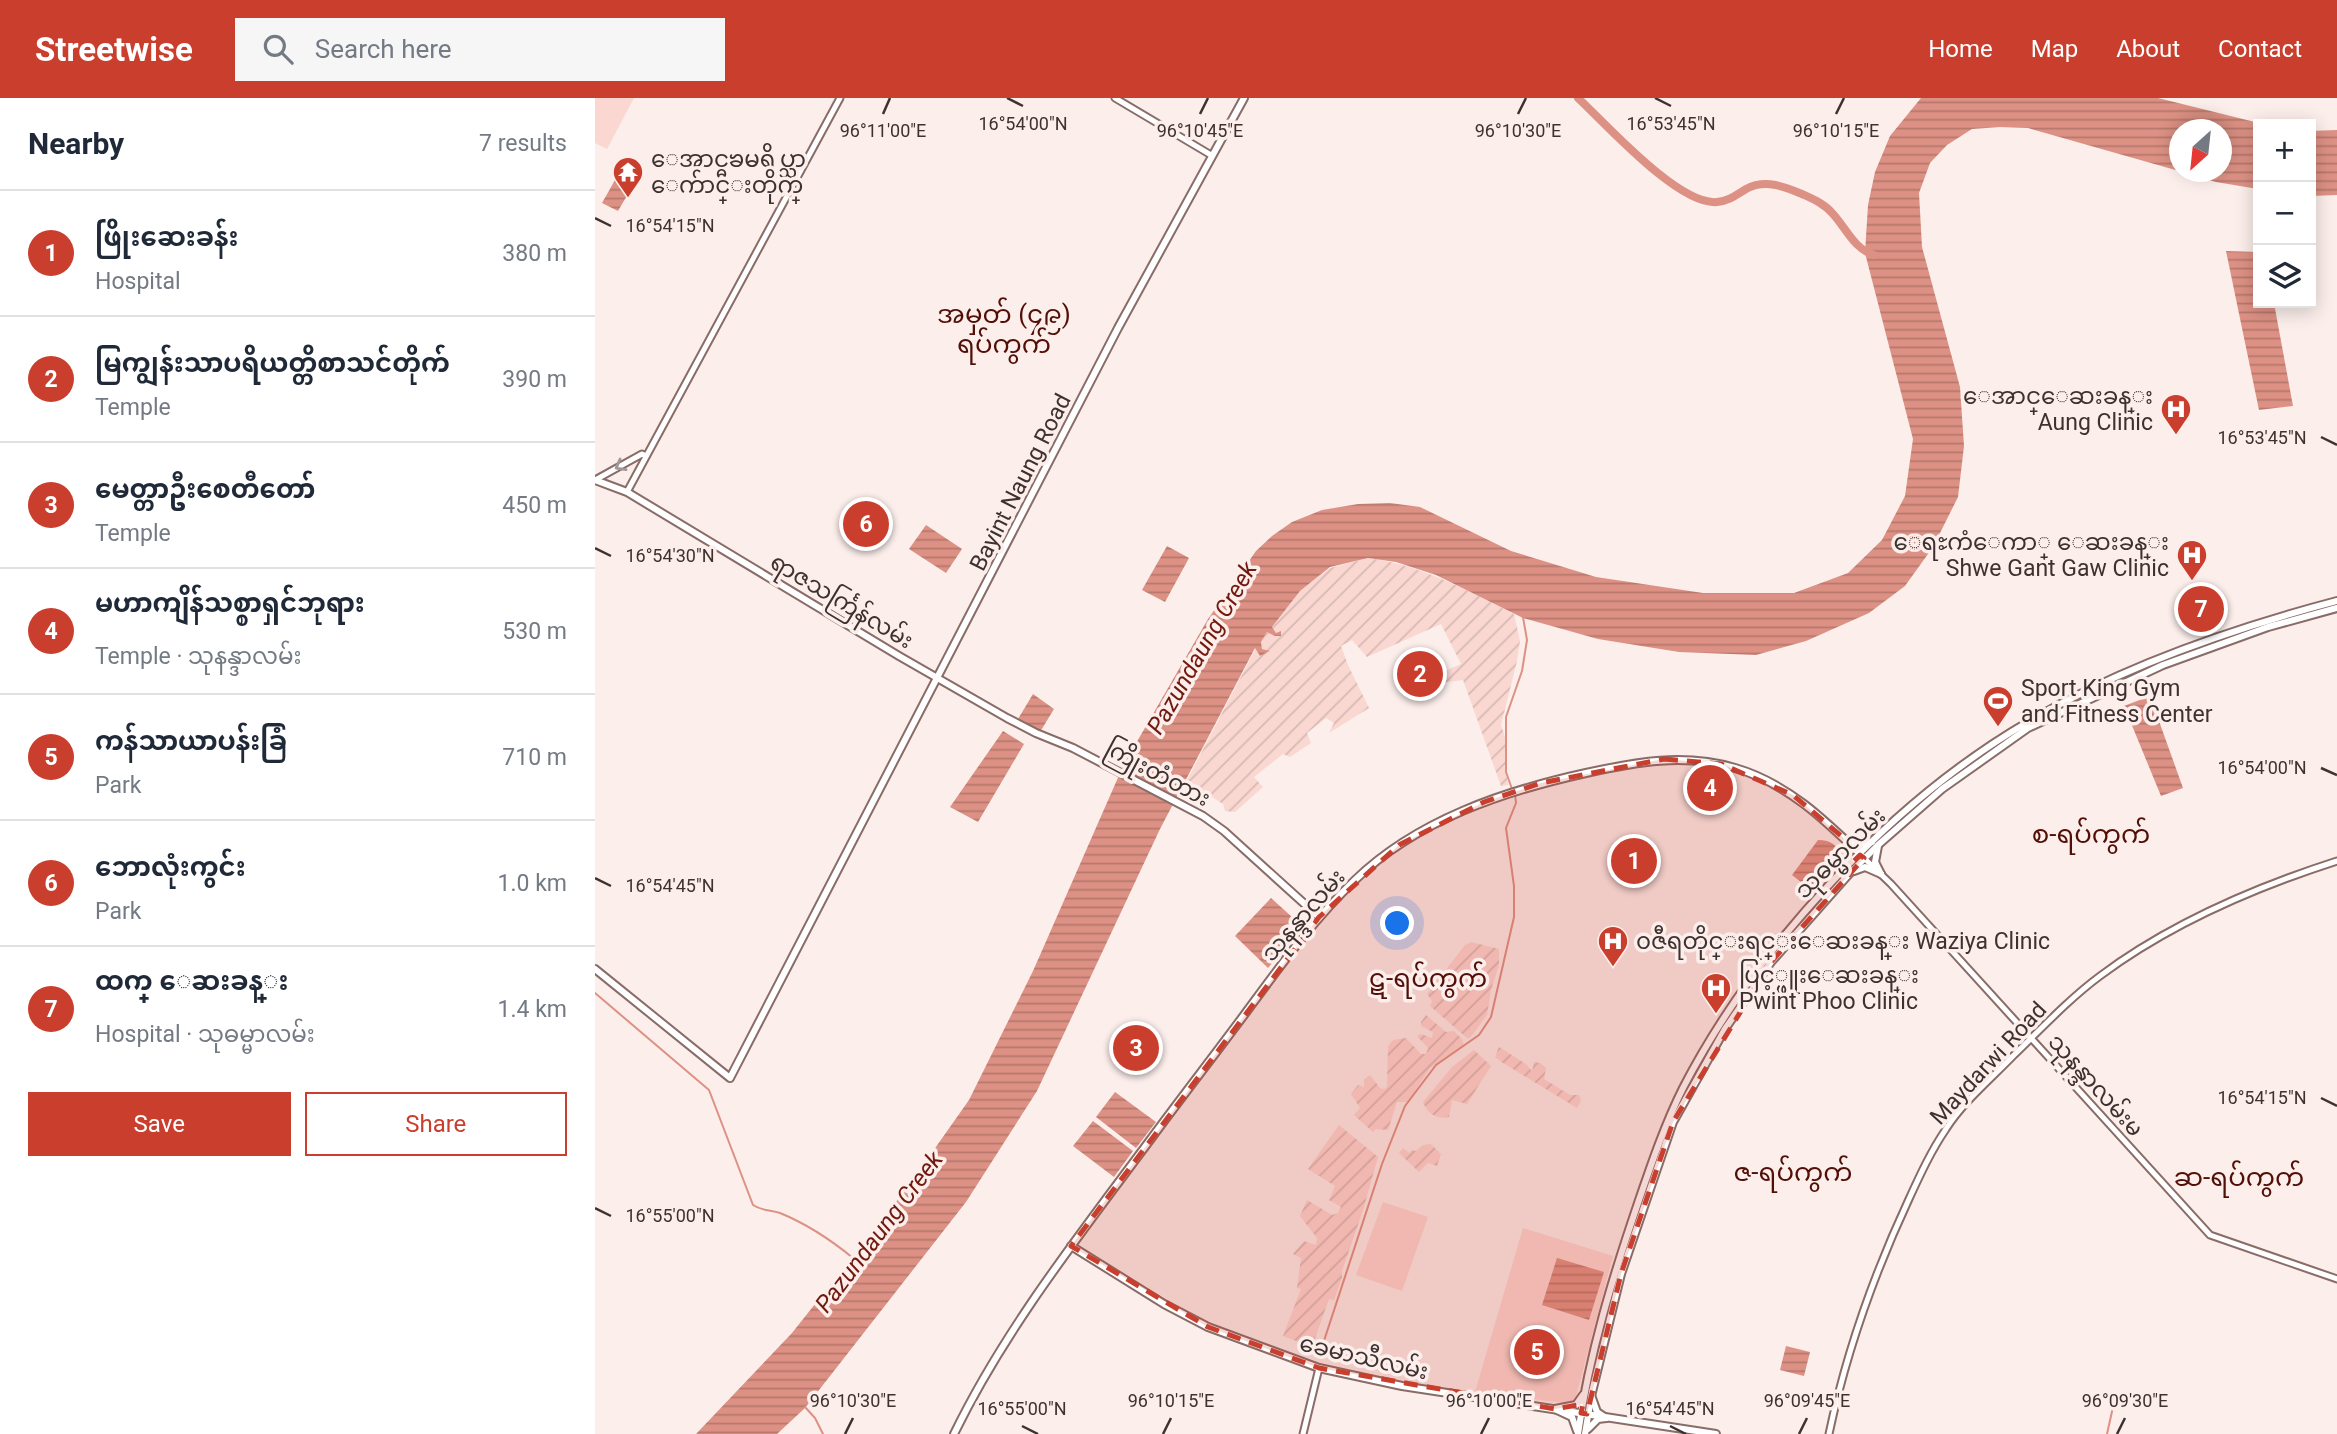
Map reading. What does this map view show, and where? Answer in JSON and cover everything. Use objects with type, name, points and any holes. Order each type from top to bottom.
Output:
[{"type":"main road","name":"Bayint Naung Road","points":[[595,969],[730,1078],[1118,328],[1244,98]]},
{"type":"main road","name":"ရာဇသင်္ကြန်လမ်း","points":[[595,480],[627,492],[938,679],[1036,733],[1073,748]]},
{"type":"main road","name":"သုဓမ္မာလမ်း","points":[[1578,1434],[1616,1268],[1667,1120],[1720,1026],[1764,962],[1798,920],[1915,808],[2027,726],[2119,677],[2162,658],[2237,631],[2337,601]]},
{"type":"main road","name":"သုဓမ္မာလမ်း","points":[[2027,726],[2163,665],[2268,627],[2337,608]]},
{"type":"main road","name":"ကြိုးတံတား","points":[[1073,748],[1203,816],[1223,830],[1319,917]]},
{"type":"main road","name":"သုနန္ဒာလမ်း","points":[[954,1434],[1024,1315],[1071,1246],[1319,917],[1357,878],[1399,845],[1435,825],[1517,789],[1634,763],[1690,760],[1721,764],[1767,781],[1793,795],[1819,814],[1862,856]]},
{"type":"main road","points":[[1846,840],[1857,844],[1876,843],[1875,862],[1881,874]]},
{"type":"main road","points":[[1846,840],[1849,850],[1848,871],[1865,867],[1881,874]]},
{"type":"main road","name":"ခေမာသီလမ်း","points":[[1071,1246],[1164,1304],[1208,1327],[1319,1368],[1402,1386],[1716,1434]]},
{"type":"main road","points":[[1555,1409],[1576,1405],[1589,1392],[1597,1412],[1606,1418]]},
{"type":"main road","points":[[1555,1409],[1572,1417],[1578,1434]]},
{"type":"main road","name":"သုဓမ္မာလမ်း","points":[[1584,1414],[1585,1434]]},
{"type":"main road","points":[[1585,1434],[1590,1425],[1598,1419],[1606,1418]]},
{"type":"street","points":[[627,492],[840,98]]},
{"type":"street","points":[[1115,98],[1212,155]]},
{"type":"street","points":[[595,480],[642,454],[646,456]]},
{"type":"street","name":"သုနန္ဒာလမ်းမ","points":[[1862,856],[1901,895],[2210,1235],[2337,1279]]},
{"type":"street","name":"Maydarwi Road","points":[[1829,1434],[1852,1344],[1886,1248],[1929,1156],[1953,1119],[2031,1039],[2099,977],[2168,933],[2263,887],[2337,861]]},
{"type":"street","points":[[1303,1434],[1319,1368]]},
{"type":"highlighted area","points":[[1664,759],[1721,764],[1793,795],[1846,840],[1853,862],[1860,855],[1864,858],[1771,962],[1673,1122],[1621,1274],[1587,1414],[1581,1413],[1583,1404],[1555,1409],[1319,1368],[1208,1327],[1071,1246],[1319,917],[1399,845],[1484,802],[1541,783]]},
{"type":"shaded area","points":[[595,98],[634,98],[607,149],[595,143]]},
{"type":"shaded area","points":[[1368,558],[1425,572],[1514,614],[1520,641],[1501,725],[1505,737],[1508,785],[1501,786],[1463,680],[1440,683],[1438,674],[1461,664],[1441,624],[1367,657],[1352,640],[1341,646],[1369,708],[1329,733],[1334,723],[1326,718],[1307,733],[1311,743],[1290,757],[1283,754],[1254,777],[1263,787],[1235,812],[1225,811],[1223,804],[1198,788],[1185,784],[1256,648],[1259,655],[1270,652],[1262,649],[1261,642],[1267,632],[1276,633],[1272,627],[1300,591],[1330,568]]},
{"type":"shaded area","points":[[1471,942],[1499,949],[1499,965],[1487,1015],[1470,1038],[1467,1038],[1430,1006],[1432,1001],[1427,994],[1465,945]]},
{"type":"shaded area","points":[[1426,1015],[1446,1032],[1454,1031],[1462,1039],[1464,1046],[1430,1068],[1408,1102],[1397,1102],[1388,1130],[1376,1129],[1373,1132],[1354,1115],[1360,1108],[1351,1094],[1358,1085],[1364,1087],[1364,1080],[1370,1075],[1380,1088],[1387,1087],[1388,1046],[1393,1040],[1406,1038],[1421,1054],[1426,1054],[1428,1048],[1417,1036],[1421,1034],[1432,1038],[1433,1032],[1421,1026]]},
{"type":"shaded area","points":[[1499,1047],[1526,1064],[1532,1071],[1534,1062],[1540,1063],[1546,1068],[1544,1079],[1570,1095],[1579,1095],[1581,1101],[1577,1108],[1495,1057]]},
{"type":"shaded area","points":[[1474,1050],[1491,1066],[1467,1104],[1452,1100],[1449,1117],[1433,1115],[1423,1102],[1452,1067]]},
{"type":"shaded area","points":[[1339,1125],[1378,1157],[1342,1278],[1334,1300],[1329,1299],[1312,1347],[1283,1336],[1301,1289],[1297,1288],[1301,1258],[1293,1254],[1304,1241],[1316,1245],[1317,1238],[1300,1216],[1307,1200],[1332,1215],[1338,1213],[1341,1207],[1329,1200],[1335,1186],[1308,1169]]},
{"type":"shaded area","points":[[1431,1144],[1441,1154],[1437,1166],[1428,1163],[1419,1172],[1399,1153],[1403,1148],[1409,1153],[1423,1145]]},
{"type":"shaded area","points":[[1383,1202],[1428,1217],[1402,1291],[1356,1275]]},
{"type":"shaded area","points":[[1523,1228],[1613,1256],[1574,1404],[1475,1392]]},
{"type":"water","name":"Pazundaung Creek","points":[[1921,98],[2158,98],[2253,122],[2253,188],[2216,182],[2232,182],[2232,119],[2169,119],[2169,168],[2028,128],[1972,129],[1947,145],[1930,163],[1919,193],[1922,247],[1960,387],[1964,446],[1958,497],[1933,547],[1905,586],[1869,613],[1806,641],[1756,655],[1679,652],[1598,639],[1523,618],[1436,575],[1396,562],[1368,558],[1330,567],[1300,591],[1272,627],[1276,633],[1281,631],[1281,636],[1267,632],[1261,642],[1262,649],[1270,651],[1260,656],[1255,648],[1160,829],[1037,1091],[966,1202],[805,1408],[777,1434],[696,1434],[792,1333],[907,1188],[969,1100],[1033,971],[1124,764],[1208,619],[1256,551],[1272,536],[1292,522],[1322,510],[1358,504],[1390,503],[1420,507],[1511,551],[1596,577],[1703,593],[1794,593],[1848,573],[1882,540],[1905,496],[1913,439],[1865,253],[1868,205],[1875,172],[1890,136]]},
{"type":"water","points":[[2337,130],[2337,195],[2316,196],[2316,131]]},
{"type":"water","points":[[619,173],[635,182],[618,211],[602,203]]},
{"type":"water","points":[[2226,251],[2253,252],[2253,308],[2275,308],[2293,406],[2259,410]]},
{"type":"water","points":[[926,525],[962,549],[946,573],[909,549]]},
{"type":"water","points":[[1167,546],[1189,558],[1165,602],[1142,590]]},
{"type":"water","points":[[1033,694],[1054,709],[1040,732],[1018,719]]},
{"type":"water","points":[[2150,696],[2183,788],[2161,796],[2124,706]]},
{"type":"water","points":[[1003,731],[1024,744],[978,822],[950,807]]},
{"type":"water","points":[[1818,840],[1832,843],[1842,854],[1811,890],[1792,875]]},
{"type":"water","points":[[1271,898],[1303,927],[1268,968],[1235,936]]},
{"type":"water","points":[[1115,1092],[1156,1122],[1136,1148],[1096,1117]]},
{"type":"water","points":[[1093,1121],[1133,1151],[1114,1177],[1073,1146]]},
{"type":"water","points":[[1557,1258],[1604,1272],[1589,1320],[1542,1305]]},
{"type":"water","points":[[1786,1346],[1810,1352],[1804,1376],[1780,1370]]},
{"type":"waterway","points":[[1578,98],[1644,161],[1683,191],[1701,200],[1717,202],[1760,184],[1788,188],[1826,207],[1856,243],[1874,255]]},
{"type":"waterway","points":[[1512,789],[1506,772],[1506,717],[1522,671],[1527,640],[1523,617]]},
{"type":"waterway","points":[[1319,1356],[1382,1164],[1405,1106],[1436,1065],[1479,1035],[1491,1017],[1514,917],[1514,886],[1506,828],[1516,803],[1515,794]]},
{"type":"waterway","name":"Pazundaung Creek","points":[[595,993],[709,1090],[753,1205],[800,1222],[853,1258]]},
{"type":"waterway","points":[[805,1407],[815,1418],[823,1434]]},
{"type":"waterway","points":[[2107,1434],[2113,1407]]},
{"type":"place","name":"ေအာင္ဓၶမရိပ္သာ ေက်ာင္းတိုက္","points":[[628,199]]},
{"type":"place","name":"ေအာင္ေဆးခန္း Aung Clinic","points":[[2176,436]]},
{"type":"place","name":"ဘောလုံးကွင်း","points":[[866,524]]},
{"type":"place","name":"ေရႊကံေကာ္ ေဆးခန္း Shwe Gant Gaw Clinic","points":[[2192,582]]},
{"type":"place","name":"ထက္ ေဆးခန္း","points":[[2201,609]]},
{"type":"place","name":"မြကျွန်းသာပရိယတ္တိစာသင်တိုက်","points":[[1420,674]]},
{"type":"place","name":"Sport King Gym and Fitness Center","points":[[1998,728]]},
{"type":"place","name":"မဟာကျိန်သစ္စာရှင်ဘုရား","points":[[1710,788]]},
{"type":"place","name":"ဖြိုးဆေးခန်း","points":[[1634,861]]},
{"type":"place","name":"၀ဇီရတိုင္းရင္းေဆးခန္း Waziya Clinic","points":[[1613,968]]},
{"type":"place","name":"ပြင့္ဖူးေဆးခန္း Pwint Phoo Clinic","points":[[1716,1015]]},
{"type":"place","name":"မေတ္တာဦးစေတီတော်","points":[[1136,1048]]},
{"type":"place","name":"ကန်သာယာပန်းခြံ","points":[[1537,1352]]},
{"type":"district","name":"အမှတ် (၄၉) ရပ်ကွက်","points":[[1004,329]]},
{"type":"district","name":"စ-ရပ်ကွက်","points":[[2091,834]]},
{"type":"district","name":"ဋ-ရပ်ကွက်","points":[[1428,978]]},
{"type":"district","name":"ဇ-ရပ်ကွက်","points":[[1793,1172]]},
{"type":"district","name":"ဆ-ရပ်ကွက်","points":[[2239,1177]]}]
